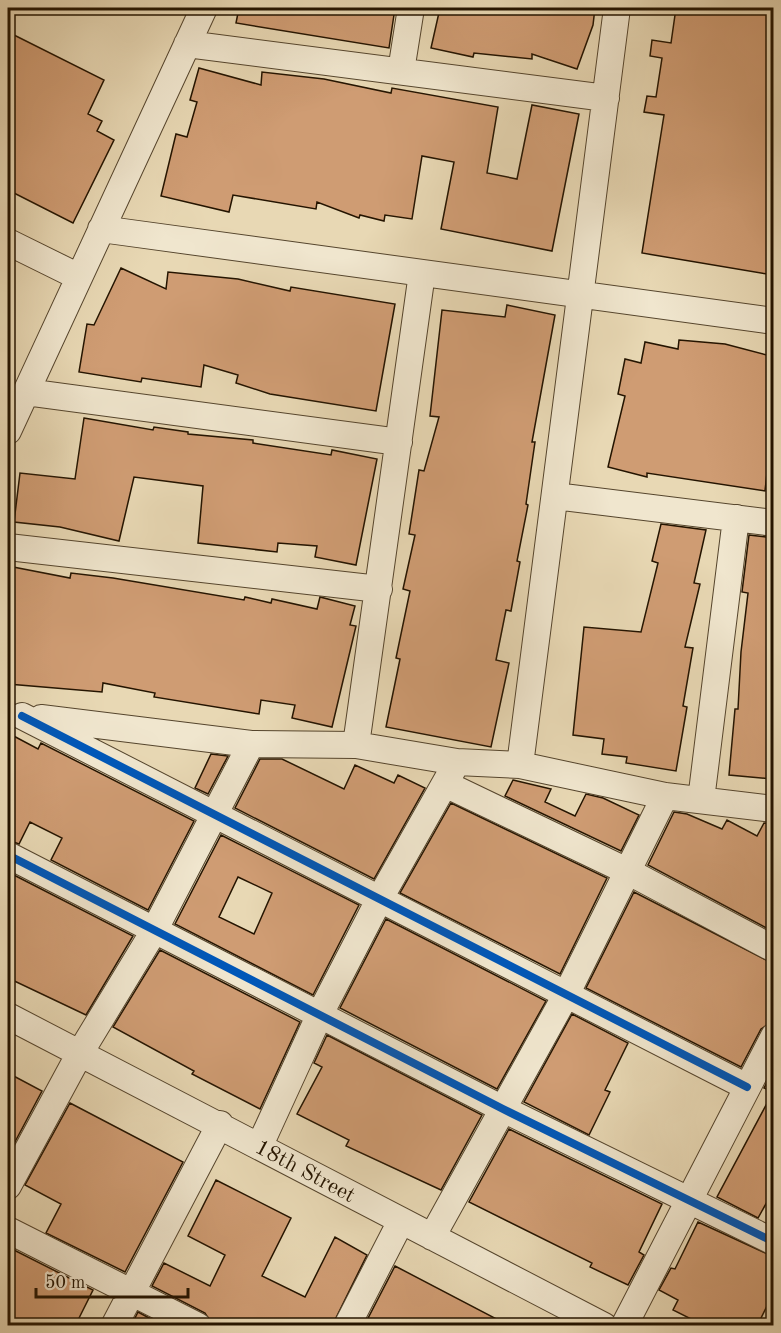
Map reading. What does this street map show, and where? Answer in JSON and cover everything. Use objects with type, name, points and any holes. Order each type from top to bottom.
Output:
[{"type":"street","points":[[8,431],[204,8]]},
{"type":"street","points":[[401,71],[411,8]]},
{"type":"street","points":[[520,765],[617,8]]},
{"type":"street","points":[[187,44],[606,98]]},
{"type":"street","points":[[101,229],[774,321]]},
{"type":"street","points":[[8,242],[79,277]]},
{"type":"street","points":[[356,745],[380,589],[422,273]]},
{"type":"street","points":[[26,392],[399,442]]},
{"type":"street","points":[[555,496],[774,523]]},
{"type":"street","points":[[701,800],[736,518]]},
{"type":"street","points":[[8,547],[380,589]]},
{"type":"street","points":[[15,715],[251,744],[356,745],[457,762],[520,765],[665,796],[774,809]]},
{"type":"street","points":[[15,715],[747,1087]]},
{"type":"street","points":[[8,1186],[80,1053],[154,931],[251,744]]},
{"type":"street","points":[[260,1144],[320,1014],[379,900],[457,762]]},
{"type":"street","points":[[445,784],[629,872],[774,949]]},
{"type":"street","points":[[432,1237],[566,995],[665,796]]},
{"type":"street","points":[[8,855],[503,1109],[774,1242]]},
{"type":"street","name":"18th Street","points":[[8,1016],[260,1144],[590,1322]]},
{"type":"street","points":[[624,1326],[774,1036]]},
{"type":"street","points":[[114,1326],[220,1124]]},
{"type":"street","points":[[347,1326],[401,1221]]},
{"type":"street","points":[[8,1230],[198,1326]]},
{"type":"building","points":[[239,8],[395,8],[389,48],[236,23]]},
{"type":"building","points":[[440,8],[595,8],[593,25],[577,69],[532,54],[532,59],[474,53],[473,57],[431,48]]},
{"type":"building","points":[[676,8],[774,8],[774,242],[767,274],[642,253],[664,115],[644,112],[647,96],[656,97],[662,58],[650,56],[652,40],[671,43]]},
{"type":"building","points":[[8,32],[104,80],[88,114],[102,121],[97,131],[114,140],[73,223],[8,190]]},
{"type":"building","points":[[199,68],[261,85],[262,72],[324,79],[391,93],[392,88],[498,107],[487,173],[517,179],[532,105],[579,114],[552,251],[441,229],[454,162],[422,156],[412,219],[385,215],[384,221],[360,215],[359,218],[317,202],[316,209],[233,195],[229,212],[161,196],[176,134],[187,137],[197,102],[190,100]]},
{"type":"building","points":[[121,268],[166,289],[168,272],[238,279],[290,291],[291,287],[395,304],[376,411],[270,394],[236,383],[238,375],[204,365],[201,387],[142,378],[141,382],[79,372],[87,324],[94,325]]},
{"type":"building","points":[[507,305],[555,315],[532,442],[535,442],[526,504],[528,505],[517,561],[520,562],[511,611],[506,610],[496,660],[509,663],[491,747],[386,727],[400,659],[396,658],[410,591],[403,589],[415,535],[409,534],[419,470],[424,471],[439,417],[430,416],[442,310],[505,317]]},
{"type":"building","points":[[679,340],[725,344],[774,357],[774,406],[769,426],[772,427],[765,491],[647,473],[647,477],[608,467],[625,396],[618,394],[625,359],[641,363],[645,342],[678,349]]},
{"type":"building","points":[[84,418],[153,430],[154,427],[188,432],[188,434],[253,440],[253,443],[331,455],[332,450],[377,459],[356,565],[315,557],[317,546],[278,543],[277,552],[198,543],[203,486],[134,477],[119,541],[60,527],[14,522],[20,473],[75,479]]},
{"type":"building","points":[[661,524],[706,530],[694,583],[700,584],[685,647],[693,648],[683,706],[687,707],[676,771],[626,763],[627,757],[602,754],[604,739],[573,735],[584,627],[641,632],[658,563],[652,561]]},
{"type":"building","points":[[749,535],[774,538],[772,779],[729,775],[735,709],[738,709],[741,652],[748,593],[742,592]]},
{"type":"building","points":[[8,566],[70,578],[71,573],[113,578],[244,600],[245,597],[271,603],[272,599],[317,609],[320,597],[355,606],[350,625],[356,626],[332,727],[292,718],[295,705],[261,700],[259,714],[154,697],[155,693],[103,683],[102,692],[8,684]]},
{"type":"building","points":[[8,733],[38,749],[41,743],[194,821],[148,910],[51,860],[62,838],[30,822],[19,844],[8,840]]},
{"type":"building","points":[[211,754],[228,756],[208,794],[195,788]]},
{"type":"building","points":[[260,759],[282,759],[344,789],[355,765],[394,783],[398,775],[425,788],[374,879],[235,808]]},
{"type":"building","points":[[513,780],[551,789],[545,802],[575,816],[586,794],[603,798],[639,815],[621,851],[505,796]]},
{"type":"building","points":[[451,803],[607,878],[560,974],[400,893]]},
{"type":"building","points":[[674,812],[687,814],[722,829],[727,820],[757,836],[764,823],[774,824],[774,932],[648,865]]},
{"type":"building","points":[[221,835],[359,905],[313,995],[175,924]],"holes":[[[238,877],[272,893],[254,934],[219,917]]]},
{"type":"building","points":[[8,872],[133,936],[86,1015],[8,978]]},
{"type":"building","points":[[634,892],[774,964],[774,1021],[761,1029],[741,1067],[586,988]]},
{"type":"building","points":[[386,919],[546,1001],[497,1089],[340,1008]]},
{"type":"building","points":[[160,950],[300,1022],[260,1109],[192,1074],[194,1071],[113,1027]]},
{"type":"building","points":[[572,1014],[628,1043],[605,1090],[610,1092],[589,1135],[524,1102]]},
{"type":"building","points":[[327,1035],[482,1115],[441,1190],[346,1146],[349,1140],[297,1114],[322,1067],[314,1063]]},
{"type":"building","points":[[774,1070],[774,1205],[767,1202],[758,1218],[717,1197],[773,1092],[764,1088]]},
{"type":"building","points":[[8,1073],[42,1091],[8,1155]]},
{"type":"building","points":[[70,1103],[183,1162],[125,1272],[46,1233],[61,1204],[25,1185]]},
{"type":"building","points":[[509,1129],[662,1204],[639,1252],[644,1255],[628,1285],[590,1267],[592,1263],[469,1202]]},
{"type":"building","points":[[216,1180],[291,1218],[262,1276],[305,1297],[335,1237],[367,1255],[332,1326],[213,1326],[205,1313],[152,1286],[164,1263],[210,1286],[225,1255],[188,1236]]},
{"type":"building","points":[[698,1222],[774,1257],[774,1292],[757,1326],[705,1326],[673,1310],[678,1300],[659,1290],[671,1268],[675,1269]]},
{"type":"building","points":[[8,1247],[93,1290],[75,1326],[8,1326]]},
{"type":"building","points":[[395,1266],[510,1326],[364,1326]]},
{"type":"building","points":[[138,1312],[164,1326],[131,1326]]},
{"type":"cycle path","points":[[22,716],[747,1087]]},
{"type":"cycle path","points":[[8,855],[503,1109],[774,1242]]}]
